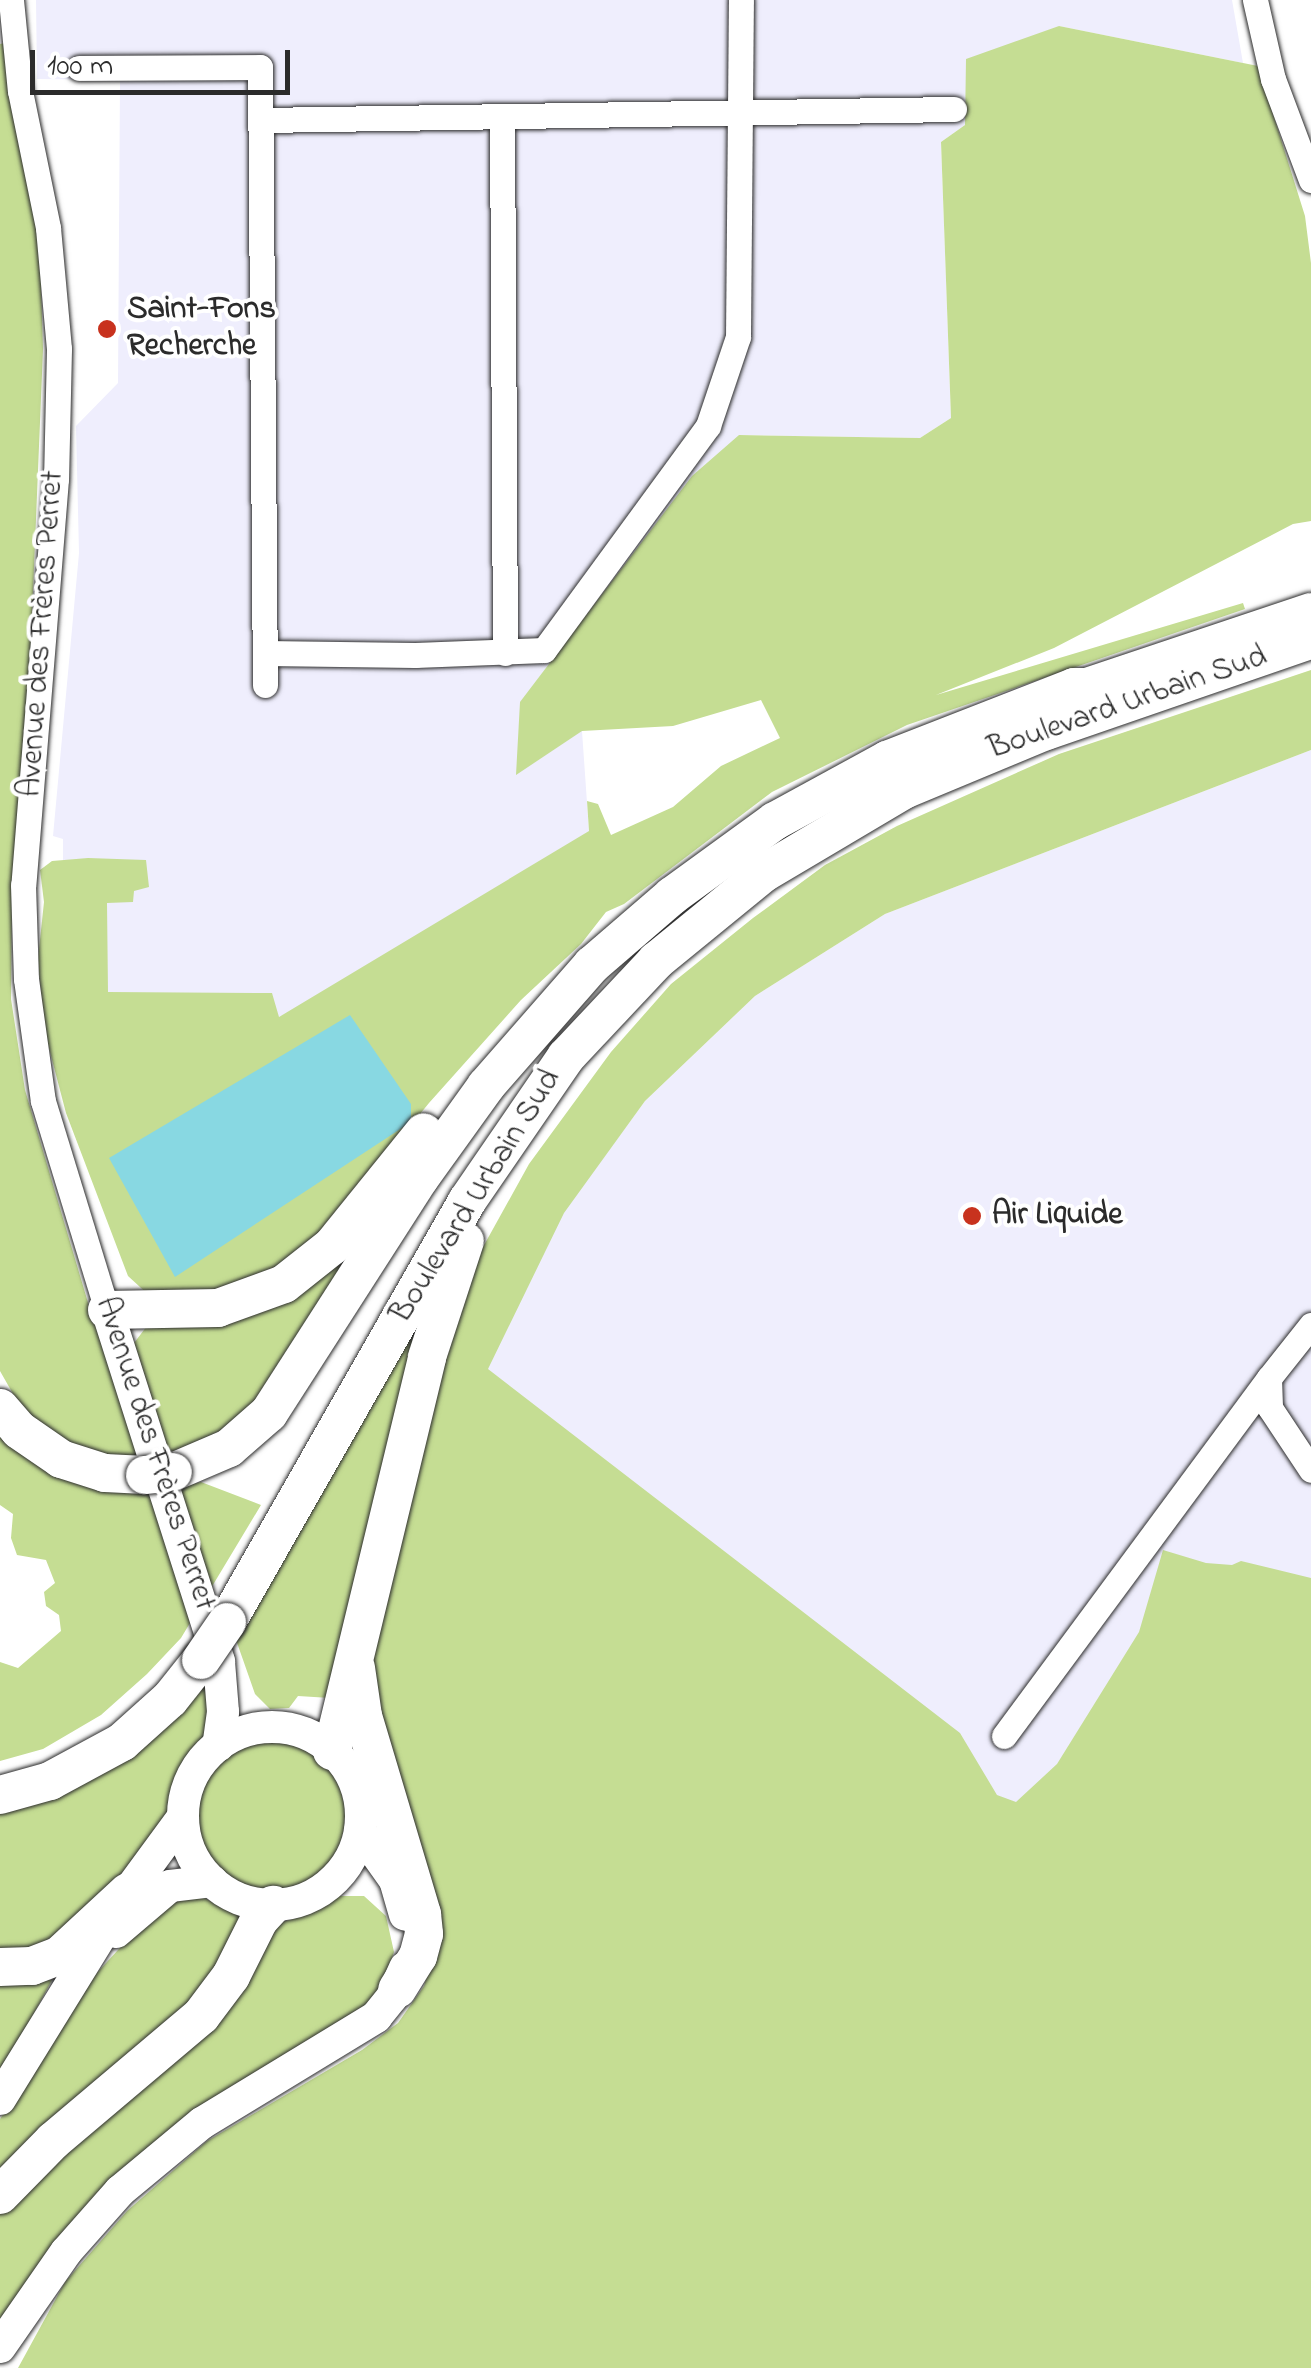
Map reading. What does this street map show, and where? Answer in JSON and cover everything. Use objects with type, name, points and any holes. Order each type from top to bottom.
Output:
[{"type":"highway","name":"Boulevard Urbain Sud","points":[[1087,687],[1311,612]]},
{"type":"highway","name":"Boulevard Urbain Sud","points":[[212,1635],[467,1201],[534,1097],[587,1032],[656,961],[739,892],[830,830],[904,790],[997,749],[1311,640]]},
{"type":"highway","points":[[107,1310],[218,1308],[270,1291],[302,1272],[352,1224],[477,1066],[545,989],[627,911],[698,855],[792,794],[881,747],[1064,680],[1087,687]]},
{"type":"highway","points":[[0,1408],[19,1430],[61,1459],[105,1474],[159,1474],[218,1455],[269,1413],[420,1178],[486,1086],[557,1002],[631,929],[775,821],[852,777],[966,726],[1074,688],[1087,687]]},
{"type":"highway","points":[[0,1794],[50,1781],[122,1742],[170,1699],[212,1635],[473,1144],[532,1059],[600,982],[730,871],[826,807],[920,758],[1077,696],[1087,687]]},
{"type":"highway","points":[[332,1750],[447,1287],[534,1097]]},
{"type":"highway","points":[[0,1774],[67,1752],[124,1715],[212,1635]]},
{"type":"highway","points":[[354,1649],[359,1702],[422,1914],[424,1934],[418,1956],[397,1989]]},
{"type":"highway","points":[[0,1967],[32,1966],[60,1955],[128,1892]]},
{"type":"highway","points":[[0,2195],[53,2141],[201,2016],[232,1976],[259,1920],[273,1905]]},
{"type":"main road","name":"Avenue des Frères Perret","points":[[107,1310],[212,1635]]},
{"type":"main road","points":[[212,1635],[256,1710],[279,1728]]},
{"type":"main road","points":[[212,1635],[223,1712],[218,1746]]},
{"type":"main road","points":[[0,2099],[128,1892],[183,1817],[195,1772],[218,1746],[247,1731],[279,1728],[302,1732],[332,1750],[354,1781],[361,1806],[360,1831],[351,1858],[334,1880],[306,1898],[273,1905],[240,1899],[212,1881],[191,1852],[183,1817]]},
{"type":"main road","points":[[0,2346],[97,2214],[160,2155],[245,2095],[354,2034],[376,2017],[397,1989],[408,1954],[402,1906],[395,1880],[360,1831]]},
{"type":"main road","points":[[334,1880],[369,1885],[402,1906]]},
{"type":"main road","points":[[93,1950],[170,1886],[212,1881]]},
{"type":"main road","points":[[1,2368],[35,2295]]},
{"type":"street","name":"Avenue des Frères Perret","points":[[11,0],[20,91],[48,228],[59,349],[56,479],[23,885],[26,979],[43,1101],[107,1310]]},
{"type":"street","points":[[266,653],[544,650],[708,426],[738,337],[740,0]]},
{"type":"street","points":[[1254,0],[1272,79],[1311,180]]},
{"type":"street","points":[[78,68],[260,67],[265,685]]},
{"type":"street","points":[[262,120],[954,109]]},
{"type":"street","points":[[502,116],[505,653]]},
{"type":"street","points":[[1004,1736],[1311,1326]]},
{"type":"street","points":[[1269,1378],[1270,1408],[1311,1470]]},
{"type":"shaded area","points":[[36,0],[1232,0],[1243,63],[1059,26],[965,125],[941,142],[951,418],[920,438],[739,435],[582,731],[589,831],[581,872],[279,1017],[108,993],[63,876],[63,839],[53,836],[79,553],[76,426],[118,383],[120,80],[37,79]]},
{"type":"shaded area","points":[[1311,750],[1311,2368],[38,2368],[358,2075],[454,1963],[420,1506],[563,1213],[645,1101],[755,996],[885,914]]},
{"type":"green space","points":[[1059,26],[1258,66],[1305,216],[1311,263],[1311,521],[1293,524],[1054,648],[936,695],[1243,603],[1245,609],[907,725],[772,792],[624,904],[606,912],[581,944],[521,1000],[429,1103],[316,1241],[276,1271],[225,1292],[152,1298],[128,1276],[66,1113],[44,1029],[38,959],[44,902],[40,870],[52,861],[146,860],[149,887],[134,891],[133,902],[107,903],[108,992],[272,993],[279,1017],[589,831],[587,801],[598,804],[611,835],[673,807],[721,766],[780,738],[761,700],[673,726],[582,731],[516,775],[520,702],[692,476],[739,435],[920,438],[951,418],[941,142],[965,125],[966,59]]},
{"type":"green space","points":[[5,43],[40,253],[43,349],[28,713],[12,898],[11,999],[25,1090],[89,1306],[144,1457],[109,1459],[59,1440],[25,1415],[0,1371],[0,44]]},
{"type":"green space","points":[[1311,670],[1311,750],[885,914],[755,996],[645,1101],[564,1213],[488,1369],[960,1733],[997,1795],[1016,1802],[1057,1764],[1139,1632],[1163,1550],[1206,1563],[1232,1565],[1241,1561],[1311,1578],[1311,2368],[18,2368],[65,2282],[127,2211],[207,2141],[362,2050],[398,2023],[424,1986],[437,1941],[372,1672],[378,1630],[419,1440],[478,1256],[529,1164],[611,1052],[671,984],[825,865],[897,826],[1059,754]]},
{"type":"green space","points":[[381,1206],[245,1415],[214,1441],[170,1455],[134,1343],[147,1326],[219,1319]]},
{"type":"green space","points":[[433,1287],[330,1698],[298,1696],[289,1708],[270,1709],[255,1694],[235,1637]]},
{"type":"green space","points":[[0,1432],[160,1492],[201,1482],[261,1505],[181,1638],[147,1674],[101,1715],[43,1749],[0,1761],[0,1662],[18,1668],[61,1631],[59,1615],[46,1606],[44,1592],[55,1583],[46,1560],[17,1555],[11,1538],[13,1514],[0,1505]]},
{"type":"green space","points":[[207,1676],[213,1734],[190,1755],[174,1790],[167,1822],[69,1933],[0,1959],[0,1808]]},
{"type":"green space","points":[[270,1741],[299,1747],[323,1763],[339,1787],[345,1816],[339,1845],[323,1869],[299,1885],[270,1891],[241,1885],[217,1869],[201,1845],[195,1816],[201,1787],[217,1763],[241,1747]]},
{"type":"green space","points":[[198,1895],[246,1918],[221,1973],[0,2183],[0,2119],[94,1976],[153,1912],[174,1899]]},
{"type":"green space","points":[[339,1896],[364,1896],[386,1916],[394,1952],[382,1986],[359,2016],[278,2063],[0,2327],[0,2214],[275,1924],[307,1915]]},
{"type":"green space","points":[[52,1980],[12,2054],[0,2072],[0,1981]]},
{"type":"water","points":[[350,1015],[411,1104],[411,1122],[175,1277],[109,1158]]},
{"type":"place","name":"Saint-Fons Recherche","points":[[107,329]]},
{"type":"place","name":"Air Liquide","points":[[972,1216]]}]
